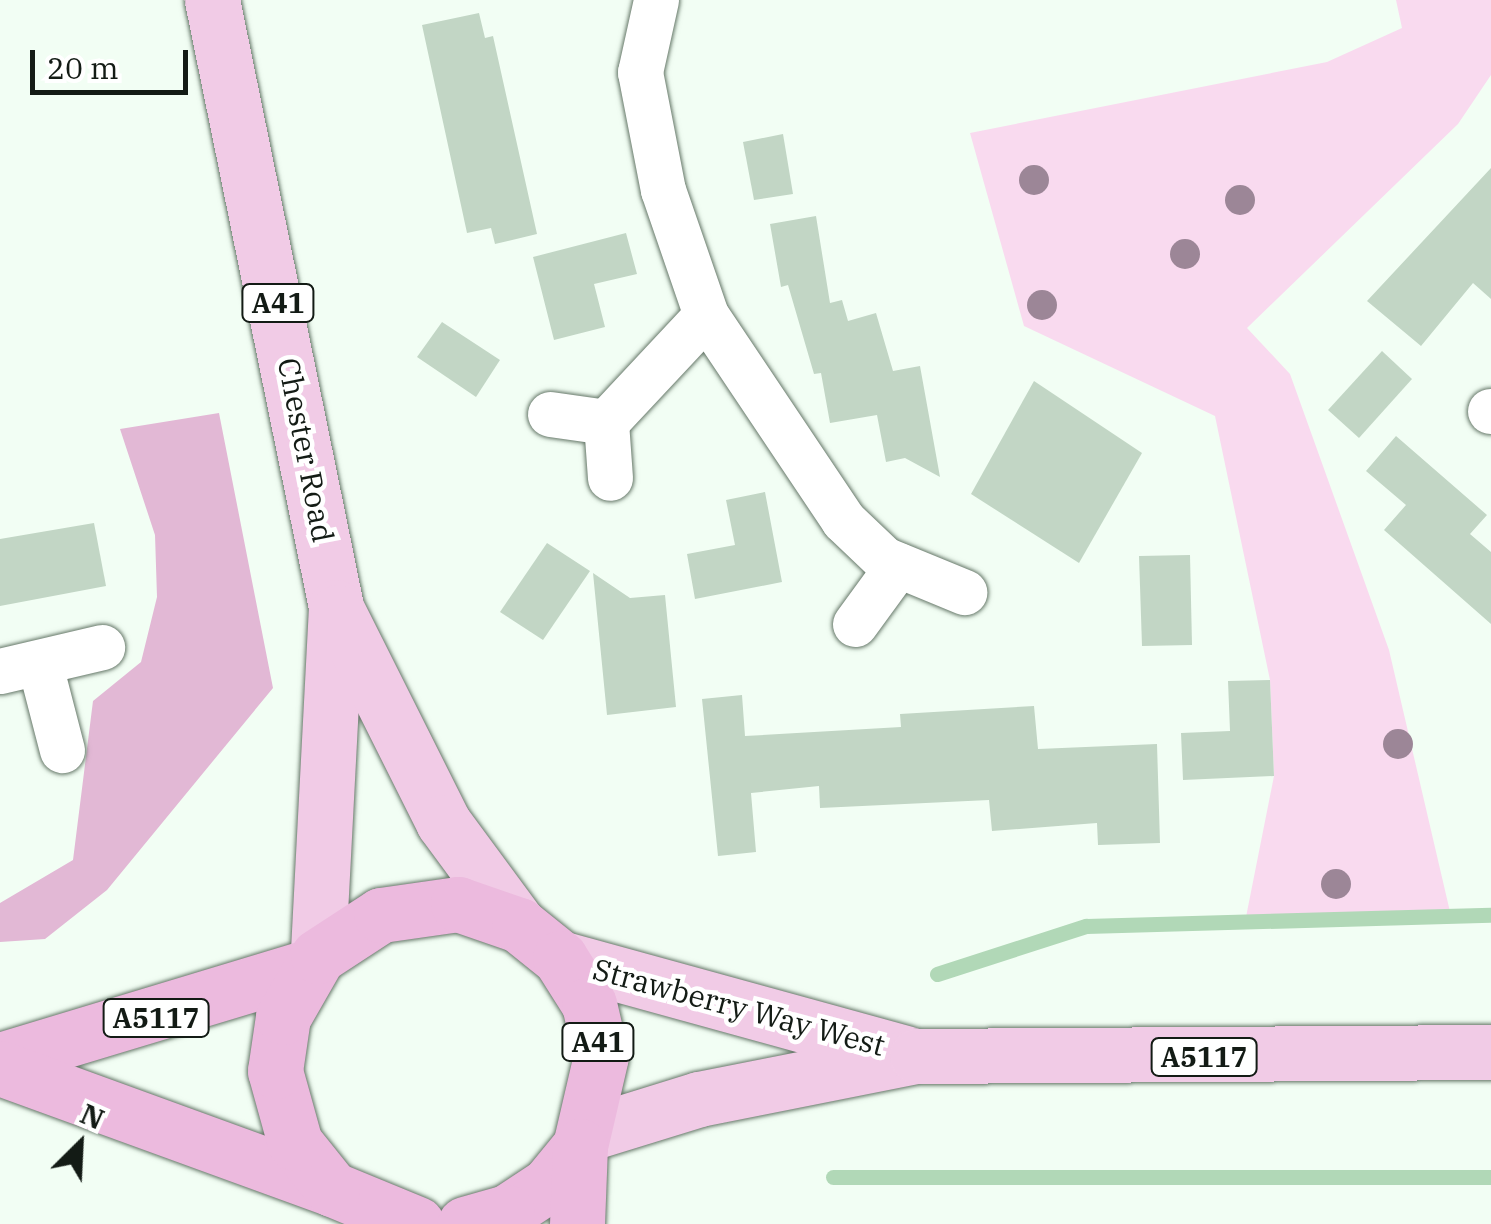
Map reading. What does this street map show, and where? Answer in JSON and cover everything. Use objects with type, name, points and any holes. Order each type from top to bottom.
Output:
[{"type":"highway","name":"A41","points":[[353,1206],[295,1142],[275,1071],[283,1017],[313,961],[362,922],[410,906],[458,904],[539,941],[589,1004],[600,1056],[583,1140],[578,1224]]},
{"type":"highway","name":"A5117","points":[[0,1060],[313,961]]},
{"type":"highway","points":[[0,1068],[353,1206],[416,1224]]},
{"type":"highway","points":[[465,1224],[535,1194],[583,1140]]},
{"type":"main road","name":"Chester Road","points":[[212,0],[336,608],[444,822],[539,941]]},
{"type":"main road","name":"Chester Road","points":[[313,961],[336,608]]},
{"type":"main road","name":"Strawberry Way West","points":[[539,941],[918,1056]]},
{"type":"main road","name":"Strawberry Way West","points":[[583,1140],[699,1100],[918,1056],[1491,1052]]},
{"type":"street","points":[[656,0],[640,72],[663,190],[706,315],[843,520],[898,565],[964,592]]},
{"type":"street","points":[[610,478],[606,422],[706,315]]},
{"type":"street","points":[[550,414],[606,422]]},
{"type":"street","points":[[855,624],[898,565]]},
{"type":"street","points":[[62,750],[20,668],[102,647]]},
{"type":"shaded area","points":[[1396,0],[1491,0],[1491,75],[1458,124],[1247,328],[1290,374],[1389,650],[1451,916],[1245,922],[1274,776],[1270,680],[1215,416],[1024,326],[970,133],[1327,62],[1402,28]]},
{"type":"shaded area","points":[[219,413],[273,688],[107,890],[45,939],[0,942],[0,903],[73,860],[93,701],[141,662],[157,597],[155,535],[120,429]]},
{"type":"building","points":[[479,13],[485,38],[493,36],[537,234],[495,244],[491,228],[467,233],[422,25]]},
{"type":"building","points":[[783,134],[793,194],[754,200],[743,142]]},
{"type":"building","points":[[1491,168],[1491,299],[1473,283],[1421,346],[1367,301]]},
{"type":"building","points":[[816,216],[830,303],[842,300],[848,321],[876,313],[893,371],[920,366],[940,477],[905,458],[886,462],[877,415],[830,423],[821,373],[814,374],[788,285],[781,287],[770,224]]},
{"type":"building","points":[[626,233],[637,274],[594,284],[605,327],[554,340],[533,257]]},
{"type":"building","points":[[442,322],[500,360],[476,397],[417,357]]},
{"type":"building","points":[[1382,351],[1412,379],[1359,438],[1328,410]]},
{"type":"building","points":[[1034,381],[1142,453],[1079,563],[971,494]]},
{"type":"building","points":[[1396,436],[1487,515],[1470,534],[1491,552],[1491,624],[1384,530],[1406,505],[1366,471]]},
{"type":"building","points":[[765,492],[782,582],[695,599],[687,554],[735,545],[726,500]]},
{"type":"building","points":[[94,523],[106,586],[0,606],[0,539]]},
{"type":"building","points":[[547,543],[590,571],[543,640],[500,612]]},
{"type":"building","points":[[1190,555],[1192,645],[1142,646],[1139,556]]},
{"type":"building","points":[[593,573],[630,598],[665,595],[676,707],[607,715]]},
{"type":"building","points":[[1270,680],[1274,776],[1183,780],[1181,733],[1230,731],[1228,681]]},
{"type":"building","points":[[742,695],[745,736],[901,727],[900,714],[1034,706],[1038,749],[1157,744],[1160,843],[1098,845],[1097,823],[992,831],[989,800],[820,808],[819,786],[751,793],[756,852],[718,856],[702,699]]},
{"type":"waterway","points":[[937,974],[1086,926],[1491,915]]},
{"type":"waterway","points":[[833,1177],[1491,1177]]}]
